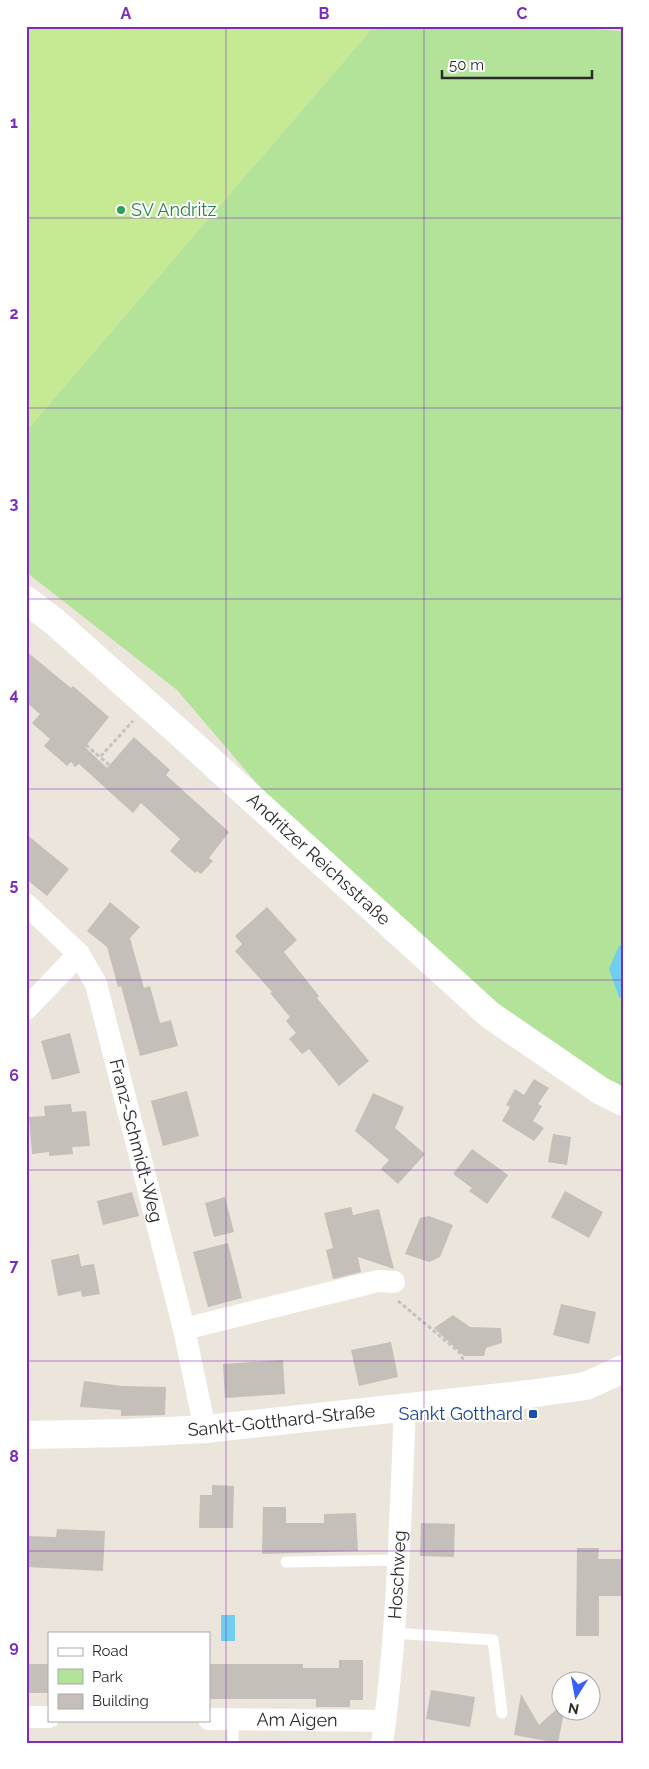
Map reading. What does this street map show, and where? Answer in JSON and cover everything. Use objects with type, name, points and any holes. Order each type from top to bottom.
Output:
[{"type":"street","name":"Andritzer Reichsstraße","points":[[26,600],[55,622],[148,704],[490,1015],[599,1089],[623,1102]]},
{"type":"street","name":"Franz-Schmidt-Weg","points":[[26,904],[79,954],[96,984],[184,1329],[205,1429]]},
{"type":"street","points":[[26,1009],[79,954]]},
{"type":"street","points":[[184,1329],[378,1281],[394,1282]]},
{"type":"street","name":"Sankt-Gotthard-Straße","points":[[26,1435],[205,1429],[405,1408],[586,1386],[623,1369]]},
{"type":"street","name":"Hoschweg","points":[[383,1732],[398,1560],[405,1408]]},
{"type":"street","points":[[26,1717],[48,1717]]},
{"type":"street","name":"Am Aigen","points":[[210,1719],[234,1719],[383,1732]]},
{"type":"lane","points":[[286,1562],[398,1560]]},
{"type":"lane","points":[[393,1633],[493,1640],[502,1713]]},
{"type":"lane","points":[[233,1743],[234,1719]]},
{"type":"path","points":[[100,757],[148,704]]},
{"type":"path","points":[[86,745],[109,765]]},
{"type":"path","points":[[394,1282],[398,1301],[460,1352],[464,1361]]},
{"type":"green space","name":"SV Andritz","points":[[26,26],[374,26],[26,431]]},
{"type":"green space","points":[[374,26],[549,26],[623,31],[623,1092],[492,1002],[282,813],[177,690],[26,572],[26,431]]},
{"type":"water","points":[[623,944],[623,999],[619,997],[609,969],[619,946]]},
{"type":"water","points":[[221,1615],[235,1615],[235,1641],[221,1641]]},
{"type":"building","points":[[26,651],[71,688],[73,686],[109,717],[85,747],[107,768],[134,737],[170,770],[166,775],[229,832],[209,858],[213,861],[201,874],[197,871],[195,873],[170,851],[180,839],[141,803],[133,813],[79,764],[75,767],[71,762],[67,766],[44,746],[50,739],[32,723],[40,714],[26,702]]},
{"type":"building","points":[[26,834],[69,869],[47,896],[26,879]]},
{"type":"building","points":[[110,902],[140,927],[130,938],[144,988],[150,986],[160,1023],[171,1020],[178,1046],[140,1056],[121,986],[118,987],[107,947],[87,931]]},
{"type":"building","points":[[267,907],[297,940],[284,952],[319,996],[317,998],[369,1061],[339,1086],[309,1049],[302,1054],[289,1039],[296,1033],[286,1021],[290,1017],[270,993],[272,992],[235,951],[242,944],[235,936]]},
{"type":"building","points":[[70,1033],[80,1073],[52,1080],[41,1041]]},
{"type":"building","points":[[534,1079],[549,1088],[538,1104],[542,1106],[533,1121],[544,1128],[534,1141],[502,1121],[510,1107],[506,1105],[515,1089],[524,1095]]},
{"type":"building","points":[[187,1091],[199,1136],[163,1146],[151,1101]]},
{"type":"building","points":[[373,1093],[404,1107],[395,1128],[425,1154],[398,1184],[381,1169],[389,1160],[355,1131]]},
{"type":"building","points":[[71,1104],[72,1112],[86,1111],[90,1146],[72,1147],[73,1154],[49,1156],[49,1152],[32,1154],[29,1117],[45,1116],[44,1106]]},
{"type":"building","points":[[553,1134],[571,1137],[567,1165],[548,1162]]},
{"type":"building","points":[[472,1149],[508,1175],[487,1204],[469,1191],[472,1188],[453,1174]]},
{"type":"building","points":[[565,1191],[603,1212],[589,1238],[551,1217]]},
{"type":"building","points":[[132,1192],[139,1216],[103,1225],[97,1201]]},
{"type":"building","points":[[225,1197],[234,1232],[214,1237],[205,1203]]},
{"type":"building","points":[[351,1207],[353,1215],[379,1209],[394,1269],[358,1257],[361,1272],[333,1279],[326,1250],[333,1248],[324,1213]]},
{"type":"building","points":[[429,1216],[453,1225],[440,1257],[429,1262],[405,1254],[420,1218]]},
{"type":"building","points":[[228,1243],[242,1298],[208,1307],[193,1252]]},
{"type":"building","points":[[79,1254],[81,1266],[94,1264],[100,1294],[82,1297],[81,1291],[58,1296],[51,1260]]},
{"type":"building","points":[[561,1304],[596,1312],[589,1344],[553,1335]]},
{"type":"building","points":[[453,1315],[470,1327],[501,1328],[502,1343],[486,1348],[484,1356],[464,1356],[434,1328]]},
{"type":"building","points":[[391,1342],[398,1377],[359,1386],[351,1350]]},
{"type":"building","points":[[283,1360],[285,1394],[225,1398],[223,1364]]},
{"type":"building","points":[[84,1381],[122,1386],[166,1387],[165,1415],[121,1416],[121,1410],[80,1407]]},
{"type":"building","points":[[212,1485],[234,1486],[233,1528],[199,1528],[200,1495],[212,1495]]},
{"type":"building","points":[[263,1507],[286,1507],[286,1523],[324,1523],[324,1514],[356,1513],[358,1551],[262,1554]]},
{"type":"building","points":[[421,1523],[455,1524],[454,1557],[420,1556]]},
{"type":"building","points":[[57,1529],[105,1531],[103,1571],[26,1567],[26,1536],[56,1537]]},
{"type":"building","points":[[577,1548],[599,1548],[598,1559],[623,1559],[623,1596],[599,1596],[599,1636],[576,1636]]},
{"type":"building","points":[[339,1660],[363,1660],[363,1700],[350,1700],[350,1707],[316,1707],[316,1699],[210,1699],[210,1664],[303,1664],[303,1668],[339,1668]]},
{"type":"building","points":[[26,1664],[48,1664],[48,1693],[26,1693]]},
{"type":"building","points":[[431,1690],[475,1697],[470,1727],[426,1719]]},
{"type":"building","points":[[521,1694],[539,1725],[552,1713],[552,1722],[562,1722],[558,1743],[514,1735]]},
{"type":"place","name":"SV Andritz","points":[[121,210]]},
{"type":"place","name":"Sankt Gotthard","points":[[533,1414]]}]
